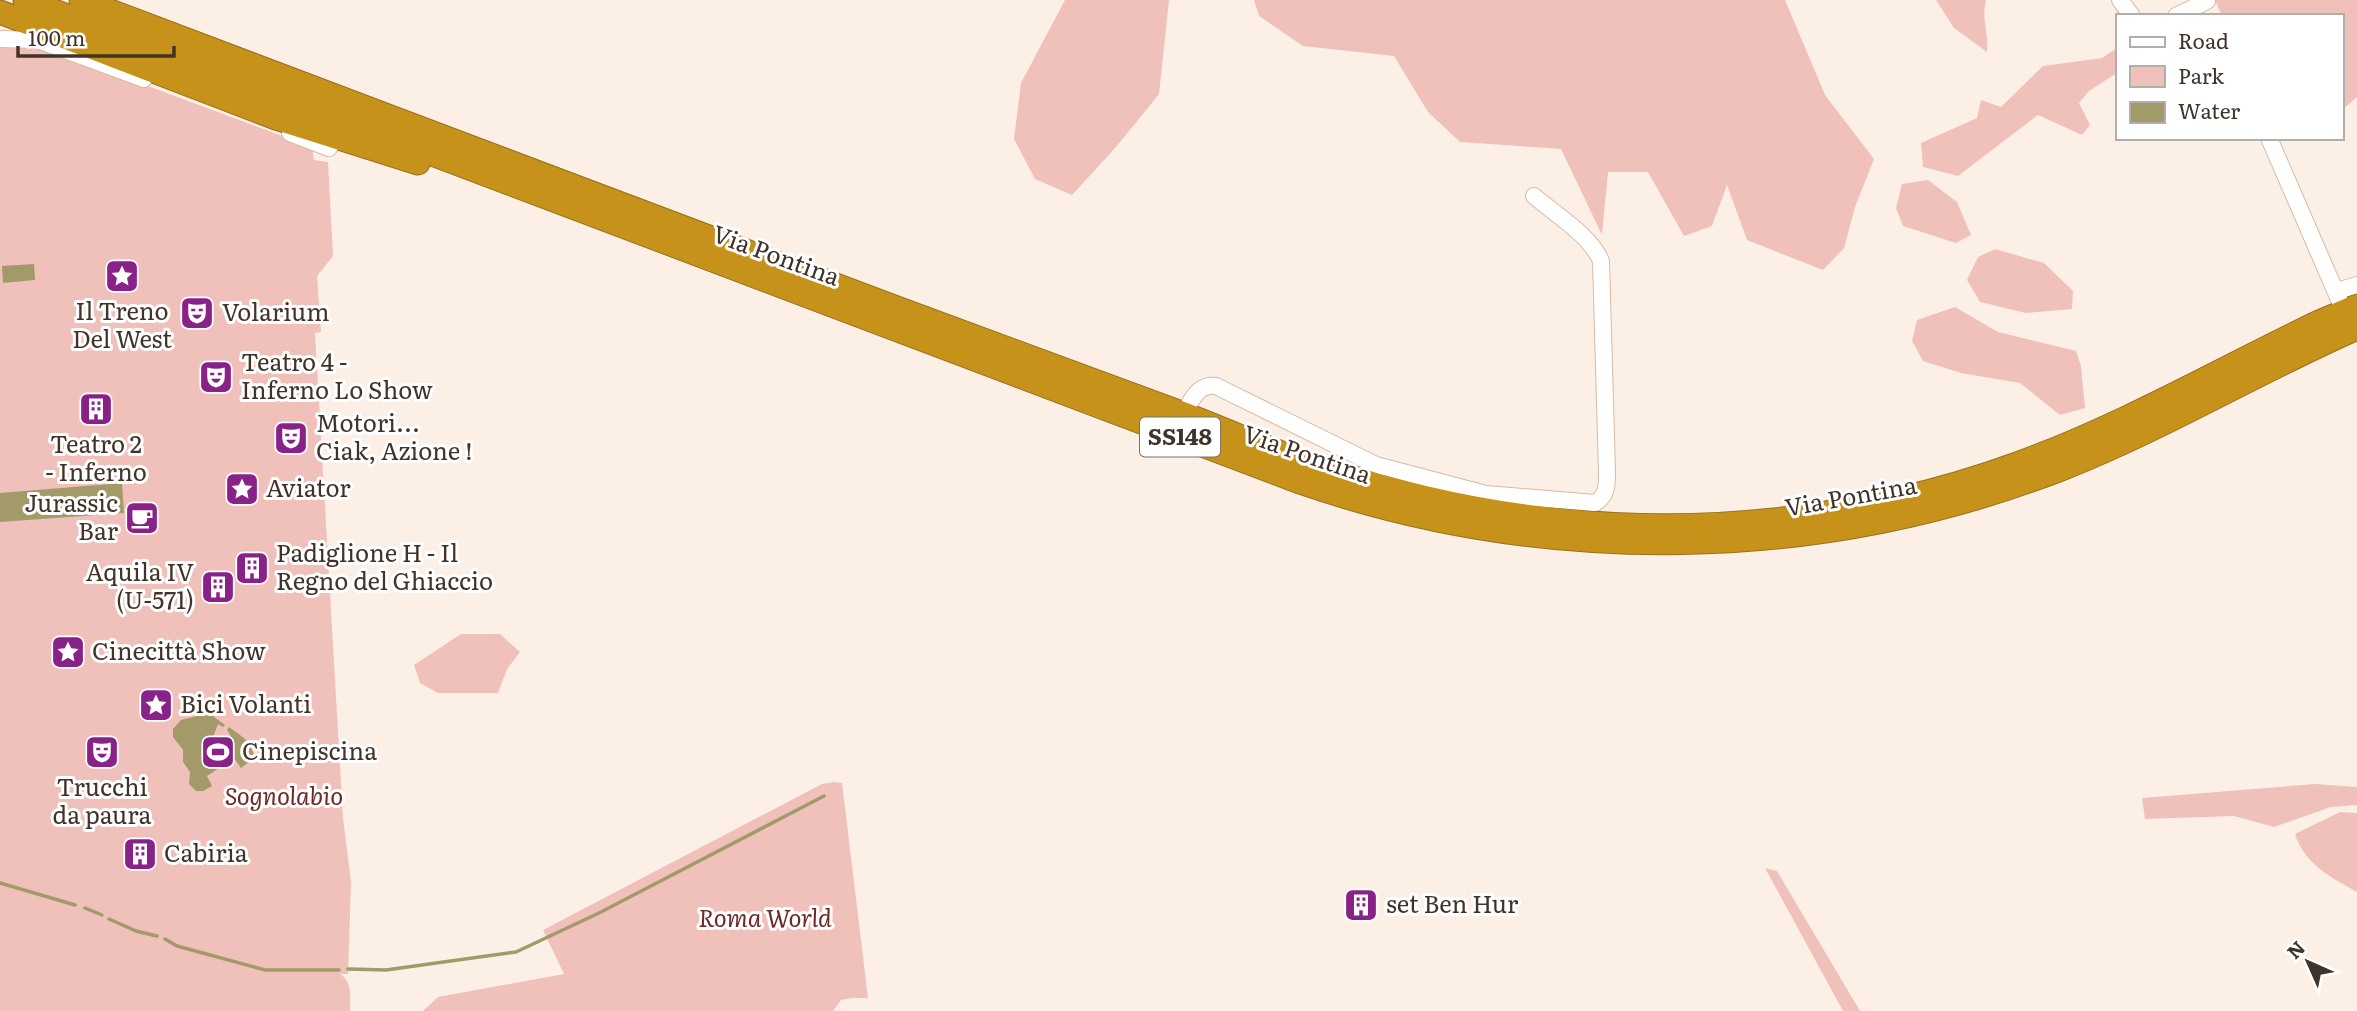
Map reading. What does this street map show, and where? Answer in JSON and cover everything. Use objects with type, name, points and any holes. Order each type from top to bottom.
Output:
[{"type":"highway","name":"Via Pontina","points":[[25,0],[1337,495],[1470,528],[1640,543],[1746,540],[1864,525],[1981,497],[2103,452],[2290,358],[2349,309]]},
{"type":"highway","name":"Via Pontina","points":[[87,2],[1324,469],[1446,503],[1529,517],[1573,522],[1712,524],[1776,520],[1911,496],[2016,464],[2122,420],[2349,309]]},
{"type":"highway","points":[[0,12],[336,138],[446,171],[614,232],[644,234]]},
{"type":"street","points":[[2180,14],[2207,0]]},
{"type":"street","points":[[0,39],[11,37],[38,40],[329,148],[336,138]]},
{"type":"street","points":[[2270,140],[2349,309]]},
{"type":"street","points":[[1184,414],[1201,388],[1207,385],[1216,386],[1376,466],[1486,494],[1595,503],[1600,500],[1607,491],[1601,261],[1597,251],[1585,239],[1534,196]]},
{"type":"street","name":"Via Pontina","points":[[2349,309],[2357,285]]},
{"type":"green space","points":[[1065,0],[1169,0],[1159,94],[1072,195],[1035,179],[1014,139],[1021,83]]},
{"type":"green space","points":[[1254,0],[1785,0],[1825,95],[1874,159],[1855,207],[1844,248],[1823,270],[1747,240],[1727,185],[1712,226],[1684,236],[1648,172],[1608,172],[1602,235],[1561,149],[1460,142],[1428,112],[1394,56],[1303,46],[1259,16]]},
{"type":"green space","points":[[1936,0],[1986,0],[1984,14],[1987,52],[1954,28]]},
{"type":"green space","points":[[2215,0],[2357,0],[2357,97],[2343,109],[2343,14],[2221,14]]},
{"type":"green space","name":"Sognolabio","points":[[38,45],[312,147],[314,160],[328,162],[333,256],[317,276],[321,332],[315,333],[343,818],[351,882],[348,974],[340,974],[349,986],[350,1011],[0,1011],[0,46]]},
{"type":"green space","points":[[2116,49],[2116,74],[2089,91],[2079,103],[2090,125],[2082,135],[2038,115],[1958,176],[1923,167],[1921,143],[1977,118],[1981,100],[2001,107],[2043,66],[2102,58]]},
{"type":"green space","points":[[1928,180],[1957,202],[1971,235],[1956,243],[1903,226],[1896,208],[1902,184]]},
{"type":"green space","points":[[1995,249],[2044,263],[2073,291],[2072,309],[2026,313],[1980,302],[1967,280],[1978,257]]},
{"type":"green space","points":[[1955,307],[1998,332],[2076,351],[2081,366],[2085,408],[2060,415],[2020,383],[1961,373],[1923,361],[1912,341],[1917,320]]},
{"type":"green space","points":[[461,634],[500,634],[520,652],[507,669],[498,693],[438,693],[420,683],[414,665]]},
{"type":"green space","name":"Roma World","points":[[842,783],[868,998],[841,1000],[833,1011],[423,1011],[438,997],[564,974],[543,930],[822,784]]},
{"type":"green space","points":[[2315,784],[2357,787],[2357,805],[2331,807],[2274,827],[2234,816],[2145,819],[2142,798]]},
{"type":"green space","points":[[2340,812],[2357,813],[2357,892],[2312,862],[2299,845],[2295,834]]},
{"type":"green space","points":[[1765,868],[1777,871],[1860,1011],[1843,1011]]},
{"type":"water","points":[[34,264],[35,280],[3,283],[2,266]]},
{"type":"water","points":[[122,483],[124,513],[0,522],[0,493]]},
{"type":"water","name":"Cinepiscina","points":[[209,713],[225,725],[223,727],[218,724],[213,737],[215,742],[220,746],[231,736],[227,730],[229,727],[248,743],[254,758],[241,768],[234,758],[207,776],[212,786],[196,791],[189,784],[190,772],[183,762],[183,750],[173,737],[173,729],[181,720]]},
{"type":"waterway","points":[[348,969],[386,970],[516,952],[599,913],[824,796]]},
{"type":"waterway","points":[[0,883],[75,905]]},
{"type":"waterway","points":[[85,908],[102,915]]},
{"type":"waterway","points":[[109,919],[136,931],[157,936]]},
{"type":"waterway","points":[[165,939],[177,946],[265,970],[339,970]]},
{"type":"tunnel","points":[[87,818],[88,824]]},
{"type":"place","name":"Il Treno Del West","points":[[122,276]]},
{"type":"place","name":"Volarium","points":[[197,313]]},
{"type":"place","name":"Teatro 4 - Inferno Lo Show","points":[[216,377]]},
{"type":"place","name":"Teatro 2 - Inferno","points":[[96,409]]},
{"type":"place","name":"Motori... Ciak, Azione !","points":[[291,438]]},
{"type":"place","name":"Aviator","points":[[242,489]]},
{"type":"place","name":"Jurassic Bar","points":[[142,518]]},
{"type":"place","name":"Padiglione H - Il Regno del Ghiaccio","points":[[252,568]]},
{"type":"place","name":"Aquila IV (U-571)","points":[[218,587]]},
{"type":"place","name":"Cinecittà Show","points":[[68,652]]},
{"type":"place","name":"Bici Volanti","points":[[156,705]]},
{"type":"place","name":"Trucchi da paura","points":[[102,752]]},
{"type":"place","name":"Cinepiscina","points":[[218,752]]},
{"type":"place","name":"Cabiria","points":[[140,854]]},
{"type":"place","name":"set Ben Hur","points":[[1361,905]]}]
